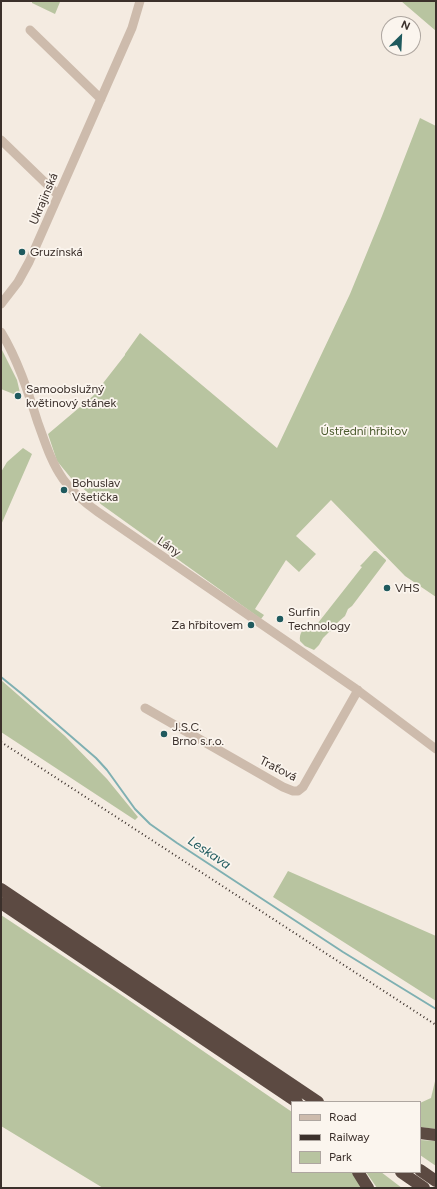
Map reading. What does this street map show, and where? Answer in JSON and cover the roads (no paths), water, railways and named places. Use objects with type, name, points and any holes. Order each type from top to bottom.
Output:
[{"type":"highway","points":[[1,889],[292,1096],[321,1101]]},
{"type":"highway","points":[[1,903],[292,1096],[314,1101]]},
{"type":"highway","points":[[421,1133],[436,1135]]},
{"type":"highway","points":[[421,1171],[436,1181]]},
{"type":"highway","points":[[359,1173],[368,1188]]},
{"type":"highway","points":[[402,1173],[424,1188]]},
{"type":"street","name":"Ukrajinská","points":[[1,304],[26,269],[132,28],[140,1]]},
{"type":"street","points":[[30,30],[101,99]]},
{"type":"street","points":[[1,140],[58,195]]},
{"type":"street","name":"Lány","points":[[1,332],[10,347],[18,366],[52,459],[61,476],[73,491],[89,506],[103,516],[358,690],[436,749]]},
{"type":"street","name":"Traťová","points":[[145,708],[283,787],[293,791],[298,791],[303,787],[358,690]]},
{"type":"waterway","name":"Leskava","points":[[1,677],[96,758],[107,770],[135,809],[150,824],[343,952],[436,1009]]},
{"type":"railway","points":[[1,742],[436,1025]]},
{"type":"place","name":"Gruzínská","points":[[22,252]]},
{"type":"place","name":"Samoobslužný květinový stánek","points":[[18,396]]},
{"type":"place","name":"Bohuslav Všetička","points":[[64,490]]},
{"type":"place","name":"VHS","points":[[387,588]]},
{"type":"place","name":"Surfin Technology","points":[[280,619]]},
{"type":"place","name":"Za hřbitovem","points":[[251,625]]},
{"type":"place","name":"J.S.C. Brno s.r.o.","points":[[164,734]]},
{"type":"park label","name":"Ústřední hřbitov","points":[[364,431]]}]
